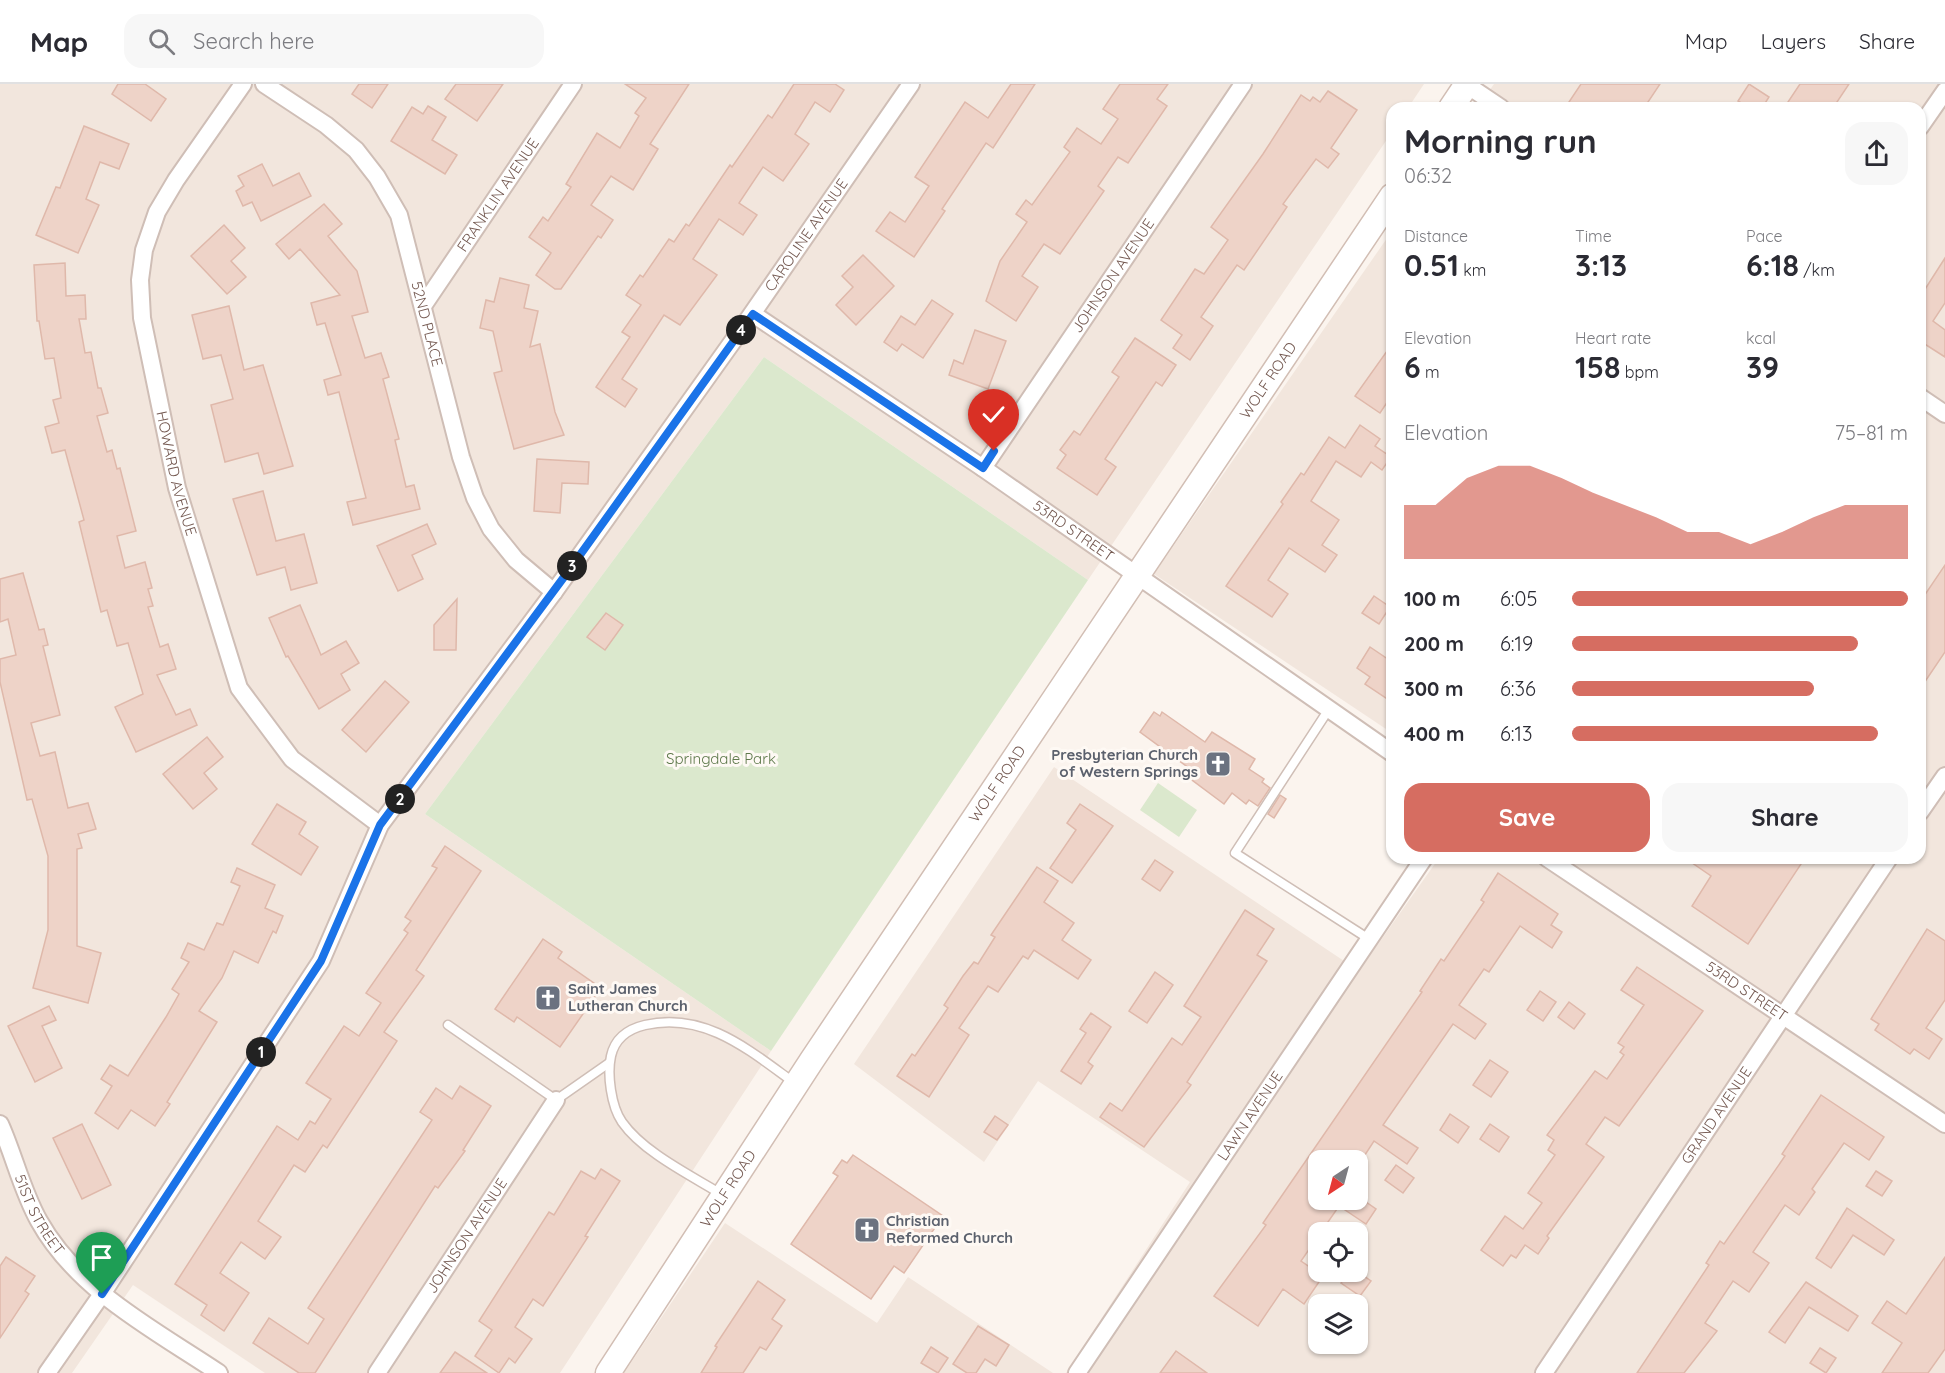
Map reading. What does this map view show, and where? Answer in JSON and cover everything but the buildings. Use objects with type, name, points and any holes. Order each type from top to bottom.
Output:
[{"type":"main road","points":[[1455,102],[1467,84]]},
{"type":"main road","name":"WOLF ROAD","points":[[608,1373],[796,1084],[1386,205]]},
{"type":"street","name":"HOWARD AVENUE","points":[[243,84],[176,180],[157,212],[144,250],[140,280],[142,318],[177,488],[239,688],[292,759],[380,825]]},
{"type":"street","name":"52ND PLACE","points":[[264,84],[326,125],[356,150],[377,177],[399,215],[461,457],[475,498],[491,529],[516,560],[554,592]]},
{"type":"street","name":"FRANKLIN AVENUE","points":[[423,306],[573,84]]},
{"type":"street","name":"CAROLINE AVENUE","points":[[47,1373],[102,1294],[321,961],[380,825],[554,592],[753,314],[911,84]]},
{"type":"street","name":"JOHNSON AVENUE","points":[[983,468],[1243,84]]},
{"type":"street","points":[[1467,84],[1492,102]]},
{"type":"street","points":[[1926,119],[1945,91]]},
{"type":"street","name":"53RD STREET","points":[[753,314],[983,468],[1386,749]]},
{"type":"street","points":[[1926,401],[1945,414]]},
{"type":"street","points":[[1926,803],[1945,776]]},
{"type":"street","name":"LAWN AVENUE","points":[[1077,1373],[1420,864]]},
{"type":"street","name":"53RD STREET","points":[[1556,864],[1945,1124]]},
{"type":"street","name":"GRAND AVENUE","points":[[1544,1373],[1885,864]]},
{"type":"street","name":"JOHNSON AVENUE","points":[[377,1373],[556,1100]]},
{"type":"street","name":"51ST STREET","points":[[0,1124],[38,1220],[61,1252],[102,1294],[219,1373]]},
{"type":"lane","points":[[1329,709],[1235,853],[1370,939]]},
{"type":"lane","points":[[723,1196],[643,1143],[621,1121],[612,1095],[609,1063],[613,1045],[630,1028],[661,1021],[706,1026],[750,1051],[796,1084]]},
{"type":"lane","points":[[448,1025],[556,1100],[609,1063]]},
{"type":"shaded area","points":[[0,84],[1424,84],[1412,102],[1386,102],[1386,141],[1088,580],[764,357],[425,814],[771,1051],[560,1373],[265,1373],[133,1285],[72,1373],[0,1373]]},
{"type":"shaded area","points":[[1494,84],[1945,84],[1945,1373],[1066,1373],[1190,1182],[1038,1081],[984,1162],[854,1064],[1054,767],[1359,971],[1435,864],[1926,864],[1926,102],[1481,102]]},
{"type":"shaded area","points":[[1386,240],[1386,729],[1154,574]]},
{"type":"shaded area","points":[[725,1223],[877,1323],[908,1277],[1053,1373],[624,1373]]},
{"type":"green space","name":"Springdale Park","points":[[764,357],[1088,580],[771,1051],[425,814]]},
{"type":"green space","points":[[1158,783],[1197,810],[1179,837],[1140,810]]},
{"type":"place","name":"Presbyterian Church of Western Springs","points":[[1218,764]]},
{"type":"place","name":"Saint James Lutheran Church","points":[[548,998]]},
{"type":"place","name":"Christian Reformed Church","points":[[867,1230]]},
{"type":"route","points":[[102,1294],[321,961],[380,825],[567,573],[753,314],[983,468],[994,451]]}]
